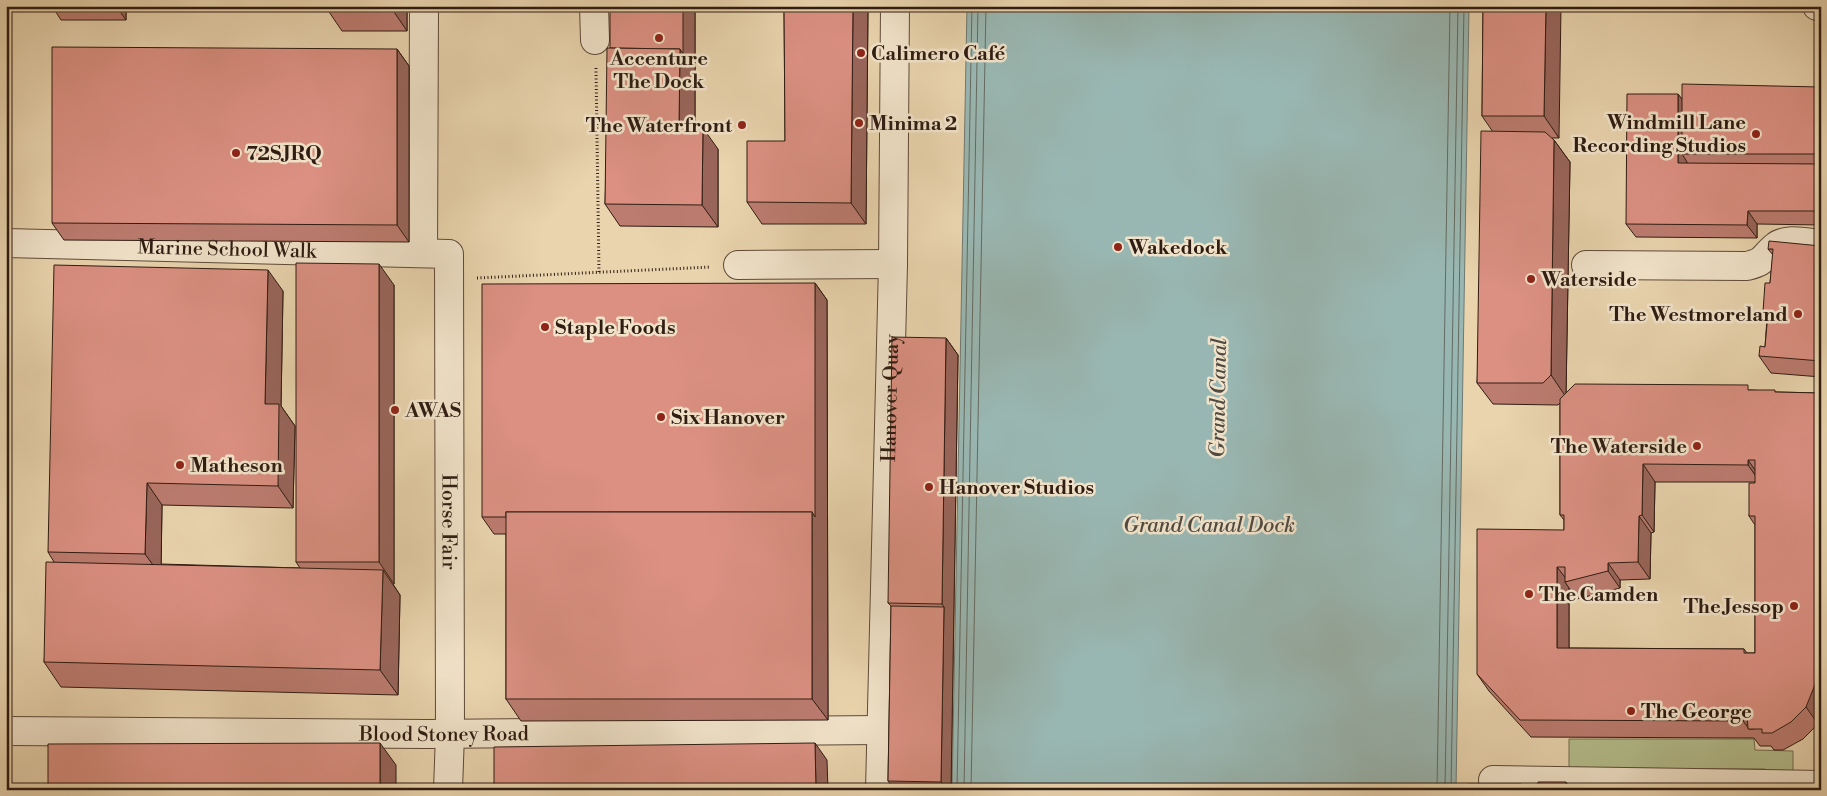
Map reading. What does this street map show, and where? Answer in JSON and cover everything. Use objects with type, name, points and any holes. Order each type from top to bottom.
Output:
[{"type":"street","name":"Horse Fair","points":[[424,6],[440,262],[450,734],[448,790]]},
{"type":"street","points":[[594,6],[595,40]]},
{"type":"street","name":"Hanover Quay","points":[[880,790],[893,264],[895,6]]},
{"type":"street","points":[[1586,265],[1747,266],[1763,262],[1776,245],[1788,241],[1821,244]]},
{"type":"street","name":"Marine School Walk","points":[[6,243],[440,262]]},
{"type":"street","points":[[738,265],[893,264]]},
{"type":"street","name":"Blood Stoney Road","points":[[6,731],[450,734],[880,730]]},
{"type":"street","points":[[1493,780],[1821,785]]},
{"type":"path","points":[[595,40],[599,273]]},
{"type":"path","points":[[440,262],[599,273],[738,265]]},
{"type":"green space","points":[[1569,739],[1754,739],[1755,750],[1793,751],[1793,775],[1765,775],[1765,769],[1569,768]]},
{"type":"water","name":"Grand Canal Dock","points":[[967,6],[1469,6],[1456,790],[952,790]]},
{"type":"building","points":[[610,6],[683,6],[683,54],[680,49],[610,48]]},
{"type":"building","points":[[784,6],[853,6],[851,203],[747,202],[747,141],[785,141]]},
{"type":"building","points":[[1483,6],[1546,6],[1544,116],[1482,116]]},
{"type":"building","name":"72SJRQ","points":[[52,47],[397,49],[397,225],[52,223]]},
{"type":"building","points":[[607,48],[680,49],[679,127],[703,128],[702,205],[605,204]]},
{"type":"building","name":"Windmill Lane Recording Studios","points":[[1682,84],[1821,87],[1821,154],[1682,154]]},
{"type":"building","points":[[1627,94],[1678,94],[1678,163],[1821,164],[1821,211],[1748,211],[1747,225],[1626,224]]},
{"type":"building","name":"Waterside","points":[[1481,131],[1545,132],[1554,140],[1551,375],[1543,383],[1477,383]]},
{"type":"building","name":"The Westmoreland","points":[[1769,241],[1821,246],[1821,361],[1759,356],[1760,346],[1765,347],[1768,313],[1763,312],[1765,283],[1770,283],[1773,249],[1768,249]]},
{"type":"building","points":[[296,263],[379,264],[379,562],[296,562]]},
{"type":"building","name":"Matheson","points":[[54,265],[268,270],[265,404],[279,404],[278,486],[147,483],[145,554],[48,552]]},
{"type":"building","name":"Six Hanover","points":[[815,283],[815,517],[812,512],[506,512],[506,517],[482,517],[482,284]]},
{"type":"building","name":"Hanover Studios","points":[[892,337],[946,338],[942,604],[888,603]]},
{"type":"building","points":[[1575,384],[1748,385],[1748,390],[1821,393],[1821,602],[1816,682],[1806,707],[1791,722],[1772,733],[1762,733],[1762,729],[1748,729],[1747,713],[1743,713],[1743,721],[1520,720],[1477,674],[1477,529],[1564,530],[1564,515],[1560,515],[1560,399]],"holes":[[[1748,460],[1755,460],[1755,483],[1749,483],[1749,516],[1755,516],[1755,653],[1744,653],[1744,649],[1557,648],[1557,567],[1565,567],[1565,582],[1608,571],[1608,563],[1638,562],[1639,516],[1642,515],[1643,464],[1748,465]]]},
{"type":"building","points":[[506,512],[812,512],[812,699],[506,699]]},
{"type":"building","points":[[46,562],[383,570],[380,670],[44,662]]},
{"type":"building","points":[[891,606],[944,607],[941,782],[888,781]]},
{"type":"building","points":[[380,743],[380,790],[48,790],[48,744]]},
{"type":"building","points":[[815,743],[816,790],[494,790],[494,747]]},
{"type":"building","points":[[1538,782],[1566,782],[1566,790],[1468,790],[1468,784],[1521,784],[1521,788],[1538,788]]},
{"type":"building","points":[[891,785],[944,786],[944,790],[891,790]]},
{"type":"place","name":"Accenture The Dock","points":[[659,38]]},
{"type":"place","name":"Calimero Café","points":[[861,53]]},
{"type":"place","name":"Minima 2","points":[[859,123]]},
{"type":"place","name":"The Waterfront","points":[[742,125]]},
{"type":"place","name":"Windmill Lane Recording Studios","points":[[1756,134]]},
{"type":"place","name":"72SJRQ","points":[[236,153]]},
{"type":"place","name":"Wakedock","points":[[1118,247]]},
{"type":"place","name":"Waterside","points":[[1531,279]]},
{"type":"place","name":"The Westmoreland","points":[[1798,314]]},
{"type":"place","name":"Staple Foods","points":[[545,327]]},
{"type":"place","name":"AWAS","points":[[395,410]]},
{"type":"place","name":"Six Hanover","points":[[661,417]]},
{"type":"place","name":"The Waterside","points":[[1697,446]]},
{"type":"place","name":"Matheson","points":[[180,465]]},
{"type":"place","name":"Hanover Studios","points":[[929,487]]},
{"type":"place","name":"The Camden","points":[[1529,594]]},
{"type":"place","name":"The Jessop","points":[[1794,606]]},
{"type":"place","name":"The George","points":[[1631,711]]},
{"type":"water label","name":"Grand Canal","points":[[1218,398]]}]
